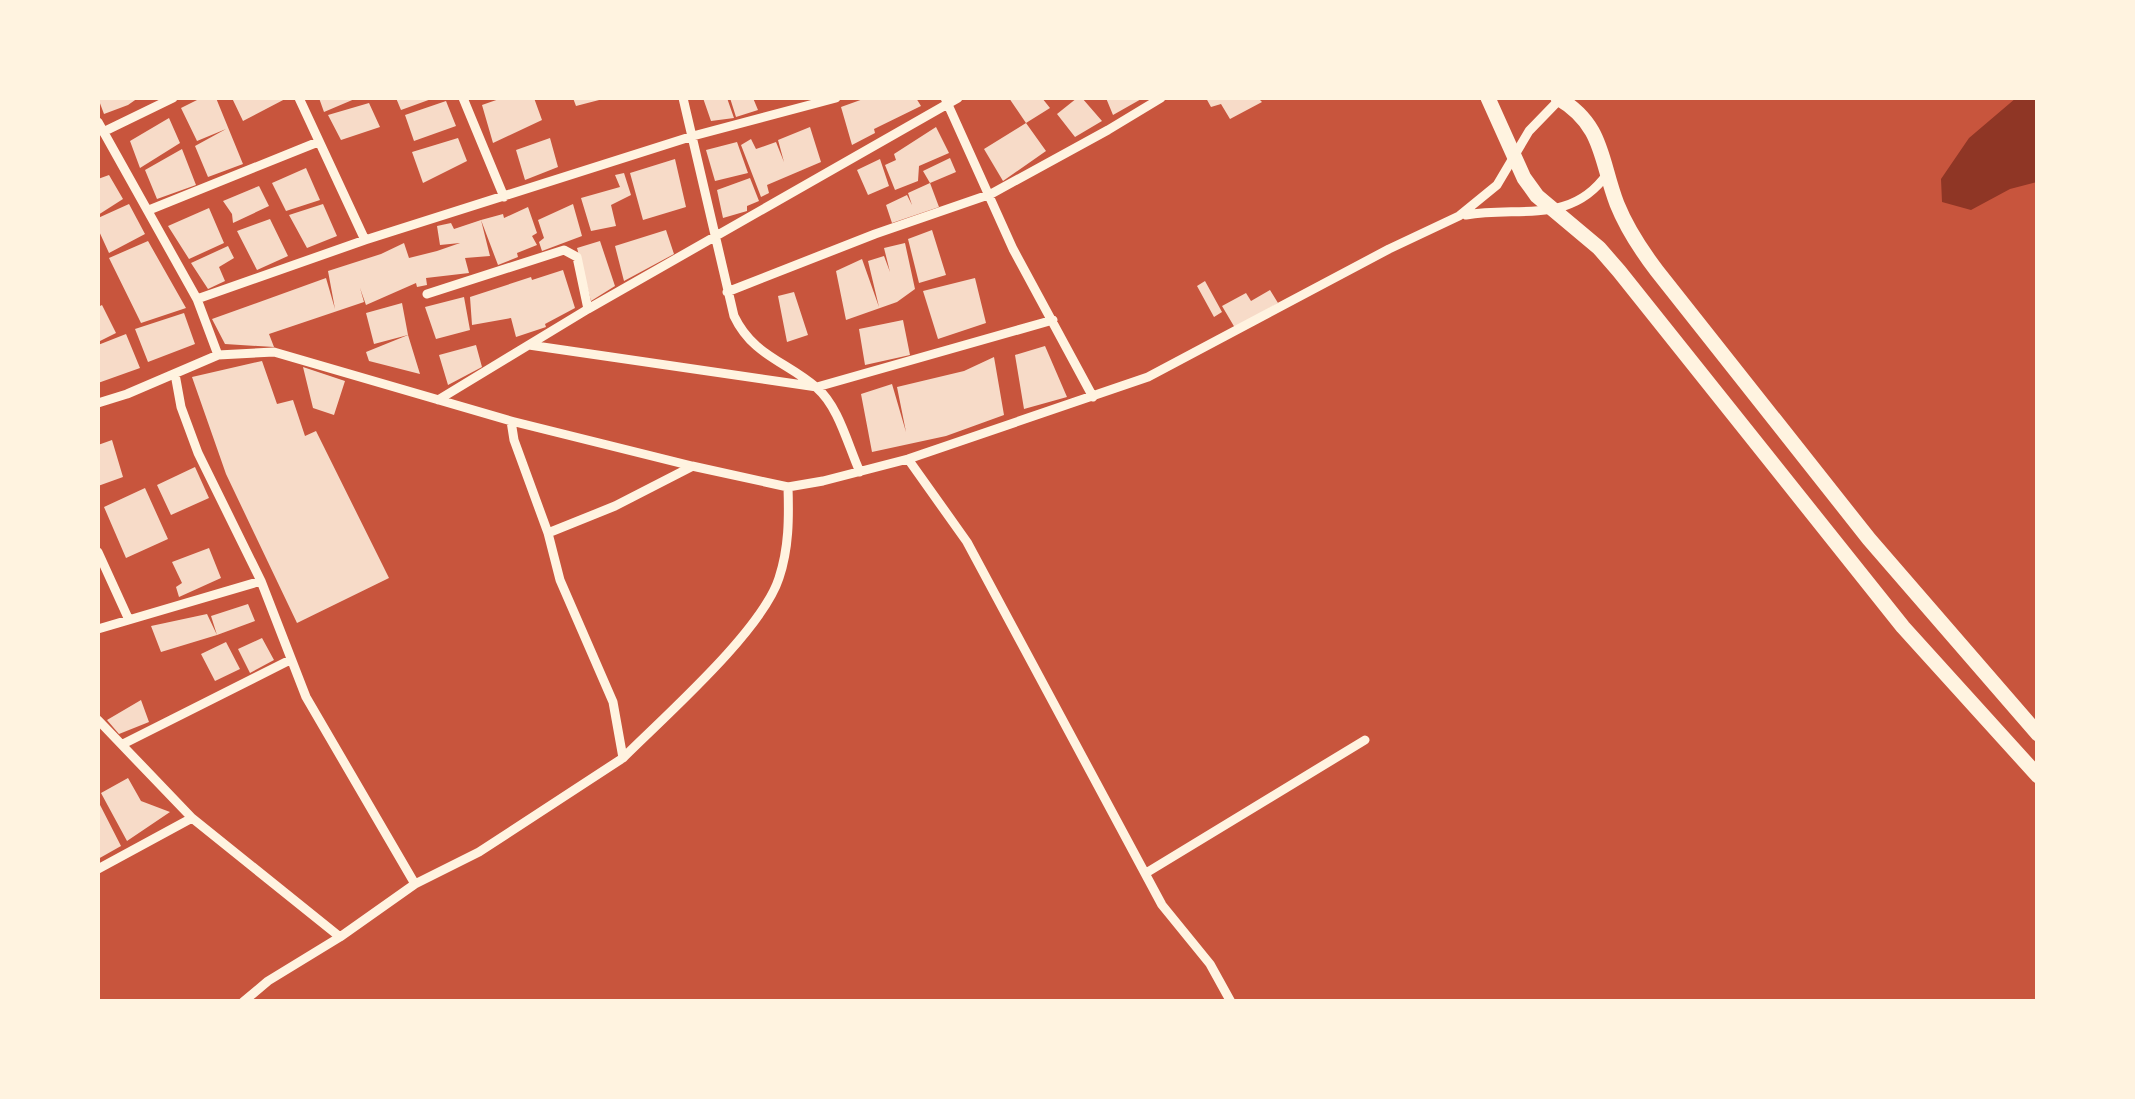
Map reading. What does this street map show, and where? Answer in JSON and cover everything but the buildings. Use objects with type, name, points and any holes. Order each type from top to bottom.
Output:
[{"type":"highway","points":[[1488,98],[1524,178],[1552,211],[1577,228],[1619,270],[1903,627],[2038,776]]},
{"type":"highway","points":[[1559,98],[1584,118],[1596,135],[1626,225],[1657,272],[1869,539],[2038,734]]},
{"type":"street","points":[[173,98],[100,127],[150,210],[197,300],[218,355]]},
{"type":"street","points":[[298,98],[365,240]]},
{"type":"street","points":[[462,98],[504,197]]},
{"type":"street","points":[[683,98],[727,292],[744,336],[816,387],[830,402],[860,472]]},
{"type":"street","points":[[197,300],[365,240],[692,136],[836,98]]},
{"type":"street","points":[[438,400],[588,308],[947,100],[958,98]]},
{"type":"street","points":[[727,292],[991,194],[1161,98]]},
{"type":"street","points":[[98,403],[218,355],[274,352],[511,422],[788,486],[860,472],[1093,398],[1148,376],[1458,216],[1498,185],[1538,118],[1559,98]]},
{"type":"street","points":[[947,100],[1013,249],[1093,398]]},
{"type":"street","points":[[150,210],[318,142]]},
{"type":"street","points":[[1458,216],[1505,210],[1552,211],[1590,195],[1607,174]]},
{"type":"street","points":[[427,294],[564,250],[577,257],[588,308]]},
{"type":"street","points":[[528,345],[816,387],[1053,320]]},
{"type":"street","points":[[175,374],[181,407],[198,453],[261,581],[306,698],[414,884]]},
{"type":"street","points":[[511,422],[560,580],[613,702],[623,758]]},
{"type":"street","points":[[908,459],[966,542],[1162,905],[1210,964],[1231,1002]]},
{"type":"street","points":[[548,532],[615,506],[692,466]]},
{"type":"street","points":[[243,1002],[268,981],[340,937],[414,884],[478,852],[623,758],[760,615],[778,581],[789,537],[788,486]]},
{"type":"street","points":[[98,552],[129,620]]},
{"type":"street","points":[[98,629],[261,581]]},
{"type":"street","points":[[124,744],[290,660]]},
{"type":"street","points":[[98,720],[192,818],[340,937]]},
{"type":"street","points":[[1146,873],[1365,740]]},
{"type":"street","points":[[98,869],[192,818]]},
{"type":"shaded area","points":[[2016,98],[2037,98],[2037,182],[2010,189],[1971,210],[1942,202],[1941,179],[1969,138]]}]
